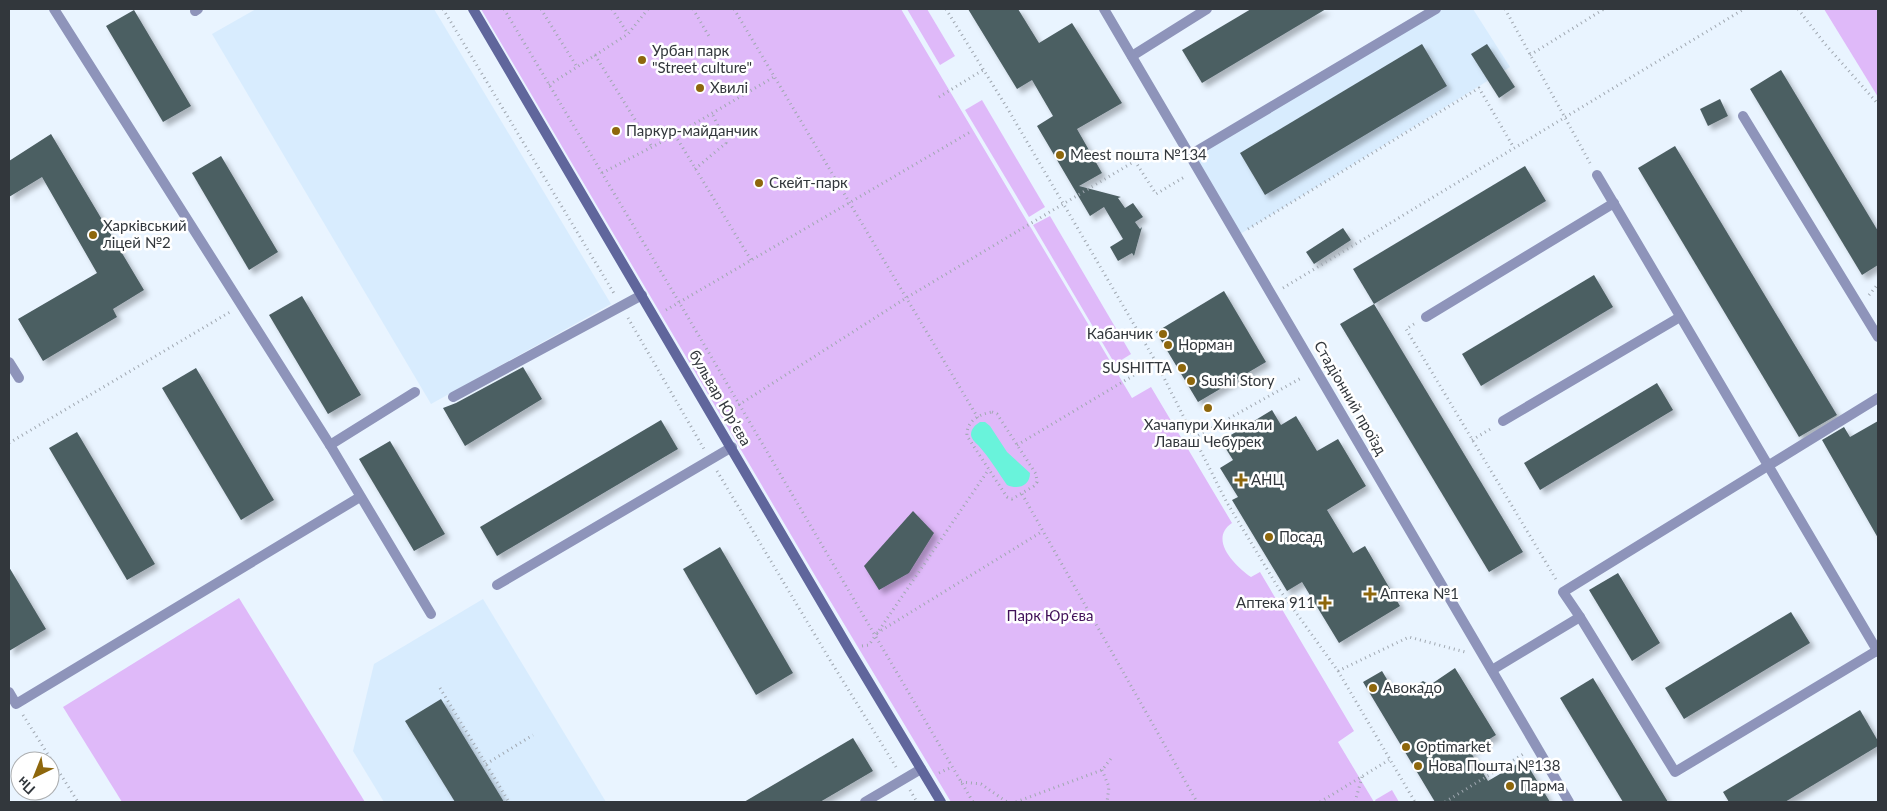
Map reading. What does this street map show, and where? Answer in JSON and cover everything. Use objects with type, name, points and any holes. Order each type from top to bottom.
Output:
[{"type":"street","points":[[54,9],[330,445],[431,614]]},
{"type":"street","name":"бульвар Юрʼєва","points":[[474,9],[849,649],[941,802]]},
{"type":"street","name":"Стадіонний проїзд","points":[[1104,9],[1569,802]]},
{"type":"street","points":[[1132,56],[1207,9]]},
{"type":"street","points":[[1190,155],[1436,9]]},
{"type":"street","points":[[1743,116],[1878,337]]},
{"type":"street","points":[[1597,175],[1768,466],[1878,651],[1675,772],[1563,592],[1768,466],[1878,398]]},
{"type":"street","points":[[1426,317],[1614,203]]},
{"type":"street","points":[[453,397],[642,295]]},
{"type":"street","points":[[1503,421],[1680,316]]},
{"type":"street","points":[[9,362],[19,378]]},
{"type":"street","points":[[330,445],[415,392]]},
{"type":"street","points":[[497,586],[732,447]]},
{"type":"street","points":[[9,692],[12,706],[360,497]]},
{"type":"street","points":[[1492,670],[1580,617]]},
{"type":"street","points":[[865,802],[921,769]]},
{"type":"path","points":[[443,9],[622,306],[710,460],[917,802]]},
{"type":"path","points":[[504,9],[740,405],[973,802]]},
{"type":"path","points":[[541,9],[577,66]]},
{"type":"path","points":[[612,9],[628,34]]},
{"type":"path","points":[[549,85],[628,34],[648,9]]},
{"type":"path","points":[[692,9],[710,38]]},
{"type":"path","points":[[734,9],[978,418]]},
{"type":"path","points":[[946,9],[1156,362],[1226,501],[1274,581],[1338,671],[1415,802]]},
{"type":"path","points":[[1505,9],[1597,175]]},
{"type":"path","points":[[1530,55],[1604,9]]},
{"type":"path","points":[[1272,295],[1744,9]]},
{"type":"path","points":[[1798,9],[1878,104]]},
{"type":"path","points":[[595,55],[652,147]]},
{"type":"path","points":[[939,97],[984,70]]},
{"type":"path","points":[[602,173],[675,135],[774,77]]},
{"type":"path","points":[[1237,236],[1479,88],[1514,148]]},
{"type":"path","points":[[695,169],[726,143],[712,113]]},
{"type":"path","points":[[633,328],[972,131]]},
{"type":"path","points":[[675,135],[751,260]]},
{"type":"path","points":[[740,405],[906,298],[1135,161],[1156,194],[1198,169]]},
{"type":"path","points":[[9,443],[241,306]]},
{"type":"path","points":[[1426,317],[1406,329],[1563,592]]},
{"type":"path","points":[[1017,445],[1156,362]]},
{"type":"path","points":[[1194,438],[1316,370]]},
{"type":"path","points":[[992,412],[997,414],[1017,445],[1036,474],[1037,482],[1034,486],[1012,499],[1007,497],[988,469],[967,436],[966,428],[984,413],[992,412]]},
{"type":"path","points":[[1472,440],[1503,421]]},
{"type":"path","points":[[830,660],[849,649],[869,644],[988,469]]},
{"type":"path","points":[[1022,494],[1197,802]]},
{"type":"path","points":[[875,634],[1043,531]]},
{"type":"path","points":[[1338,671],[1408,637],[1484,658]]},
{"type":"path","points":[[440,688],[509,802]]},
{"type":"path","points":[[12,706],[78,802]]},
{"type":"path","points":[[486,764],[533,735]]},
{"type":"path","points":[[1445,802],[1536,746]]},
{"type":"path","points":[[1016,802],[1102,770],[1113,756]]},
{"type":"path","points":[[1320,802],[1390,760]]},
{"type":"path","points":[[1102,770],[1109,787],[1107,802]]},
{"type":"path","points":[[1356,802],[1362,777]]},
{"type":"path","points":[[961,782],[981,784],[1007,802]]},
{"type":"shaded area","points":[[256,9],[434,9],[611,304],[431,404],[212,34]]},
{"type":"shaded area","points":[[1436,9],[1473,9],[1510,67],[1237,236],[1190,155]]},
{"type":"shaded area","points":[[980,422],[985,422],[990,426],[1007,452],[1030,473],[1026,484],[1019,487],[1007,485],[986,454],[973,440],[972,431]]},
{"type":"shaded area","points":[[483,599],[606,802],[384,802],[353,751],[374,664]]},
{"type":"green space","name":"Парк Юр’єва","points":[[481,9],[901,9],[1132,398],[1151,387],[1232,523],[1225,529],[1223,537],[1226,552],[1251,577],[1260,572],[1354,731],[1338,742],[1374,802],[951,802],[817,579]]},
{"type":"green space","points":[[907,9],[927,9],[955,56],[940,65]]},
{"type":"green space","points":[[1824,9],[1878,9],[1878,97]]},
{"type":"green space","points":[[982,100],[1045,207],[1029,217],[965,110]]},
{"type":"green space","points":[[1050,216],[1131,354],[1115,364],[1033,225]]},
{"type":"green space","points":[[239,598],[365,802],[122,802],[63,707]]},
{"type":"green space","points":[[1392,790],[1399,802],[1376,802],[1375,800]]},
{"type":"building","points":[[968,9],[1018,9],[1039,43],[1072,23],[1122,103],[1077,129],[1102,173],[1079,186],[1121,197],[1118,198],[1125,208],[1133,203],[1143,217],[1135,222],[1140,229],[1142,227],[1134,256],[1132,253],[1118,261],[1110,247],[1123,239],[1104,207],[1090,216],[1037,126],[1053,116],[1032,80],[1017,89]]},
{"type":"building","points":[[1251,9],[1326,9],[1202,83],[1182,50]]},
{"type":"building","points":[[134,10],[191,106],[163,122],[106,26]]},
{"type":"building","points":[[1422,44],[1447,86],[1265,195],[1240,153]]},
{"type":"building","points":[[1487,44],[1515,87],[1499,98],[1471,54]]},
{"type":"building","points":[[1781,70],[1878,231],[1878,265],[1862,275],[1750,89]]},
{"type":"building","points":[[1720,99],[1728,116],[1708,126],[1700,109]]},
{"type":"building","name":"Харківський ліцей №2","points":[[51,134],[144,290],[113,309],[117,317],[43,361],[18,319],[97,273],[42,177],[9,197],[9,161]]},
{"type":"building","points":[[1675,146],[1837,415],[1799,437],[1638,168]]},
{"type":"building","points":[[221,156],[278,252],[249,270],[192,173]]},
{"type":"building","points":[[1525,166],[1546,201],[1374,304],[1353,269]]},
{"type":"building","points":[[1343,228],[1351,240],[1314,264],[1306,252]]},
{"type":"building","points":[[1594,275],[1613,307],[1481,386],[1462,354]]},
{"type":"building","points":[[1224,291],[1266,362],[1198,402],[1156,332]]},
{"type":"building","points":[[302,296],[361,395],[328,414],[269,315]]},
{"type":"building","points":[[1374,304],[1523,552],[1489,572],[1340,324]]},
{"type":"building","points":[[523,367],[542,399],[465,446],[443,408]]},
{"type":"building","points":[[196,368],[274,500],[241,520],[162,388]]},
{"type":"building","points":[[1657,383],[1673,410],[1540,490],[1524,463]]},
{"type":"building","points":[[1272,410],[1281,425],[1296,416],[1317,451],[1338,439],[1366,486],[1327,510],[1353,553],[1365,546],[1400,606],[1339,643],[1302,582],[1287,591],[1232,500],[1238,497],[1220,468],[1233,460],[1221,441]]},
{"type":"building","points":[[661,420],[678,449],[497,556],[480,527]]},
{"type":"building","points":[[1878,421],[1878,538],[1822,440],[1844,427],[1850,437]]},
{"type":"building","points":[[77,432],[155,564],[127,580],[49,448]]},
{"type":"building","points":[[390,441],[445,534],[414,551],[359,459]]},
{"type":"building","points":[[913,511],[934,533],[909,573],[879,590],[864,566]]},
{"type":"building","points":[[720,547],[793,673],[756,695],[683,569]]},
{"type":"building","points":[[9,567],[46,629],[9,651]]},
{"type":"building","points":[[1618,573],[1660,643],[1632,661],[1589,590]]},
{"type":"building","points":[[1791,612],[1810,643],[1684,719],[1665,688]]},
{"type":"building","points":[[1455,668],[1496,735],[1470,751],[1488,781],[1517,764],[1521,770],[1528,766],[1550,802],[1435,802],[1363,682],[1382,671],[1397,696],[1423,681],[1430,685]]},
{"type":"building","points":[[1593,678],[1668,802],[1623,802],[1560,698]]},
{"type":"building","points":[[441,699],[504,802],[455,802],[405,721]]},
{"type":"building","points":[[1860,710],[1878,741],[1878,746],[1785,802],[1729,802],[1723,792]]},
{"type":"building","points":[[853,738],[873,771],[820,802],[744,802]]},
{"type":"place","name":"Урбан парк \"Street culture\"","points":[[642,60]]},
{"type":"place","name":"Хвилі","points":[[700,88]]},
{"type":"place","name":"Паркур-майданчик","points":[[616,131]]},
{"type":"place","name":"Meest пошта №134","points":[[1060,155]]},
{"type":"place","name":"Скейт-парк","points":[[759,183]]},
{"type":"place","name":"Харківський ліцей №2","points":[[93,235]]},
{"type":"place","name":"Кабанчик","points":[[1163,334]]},
{"type":"place","name":"Норман","points":[[1168,345]]},
{"type":"place","name":"SUSHITTA","points":[[1182,368]]},
{"type":"place","name":"Sushi Story","points":[[1191,381]]},
{"type":"place","name":"Хачапури Хинкали Лаваш Чебурек","points":[[1208,408]]},
{"type":"place","name":"АНЦ","points":[[1241,480]]},
{"type":"place","name":"Посад","points":[[1269,537]]},
{"type":"place","name":"Аптека №1","points":[[1370,594]]},
{"type":"place","name":"Аптека 911","points":[[1325,603]]},
{"type":"place","name":"Авокадо","points":[[1373,688]]},
{"type":"place","name":"Optimarket","points":[[1406,747]]},
{"type":"place","name":"Нова Пошта №138","points":[[1418,766]]},
{"type":"place","name":"Парма","points":[[1510,786]]}]
